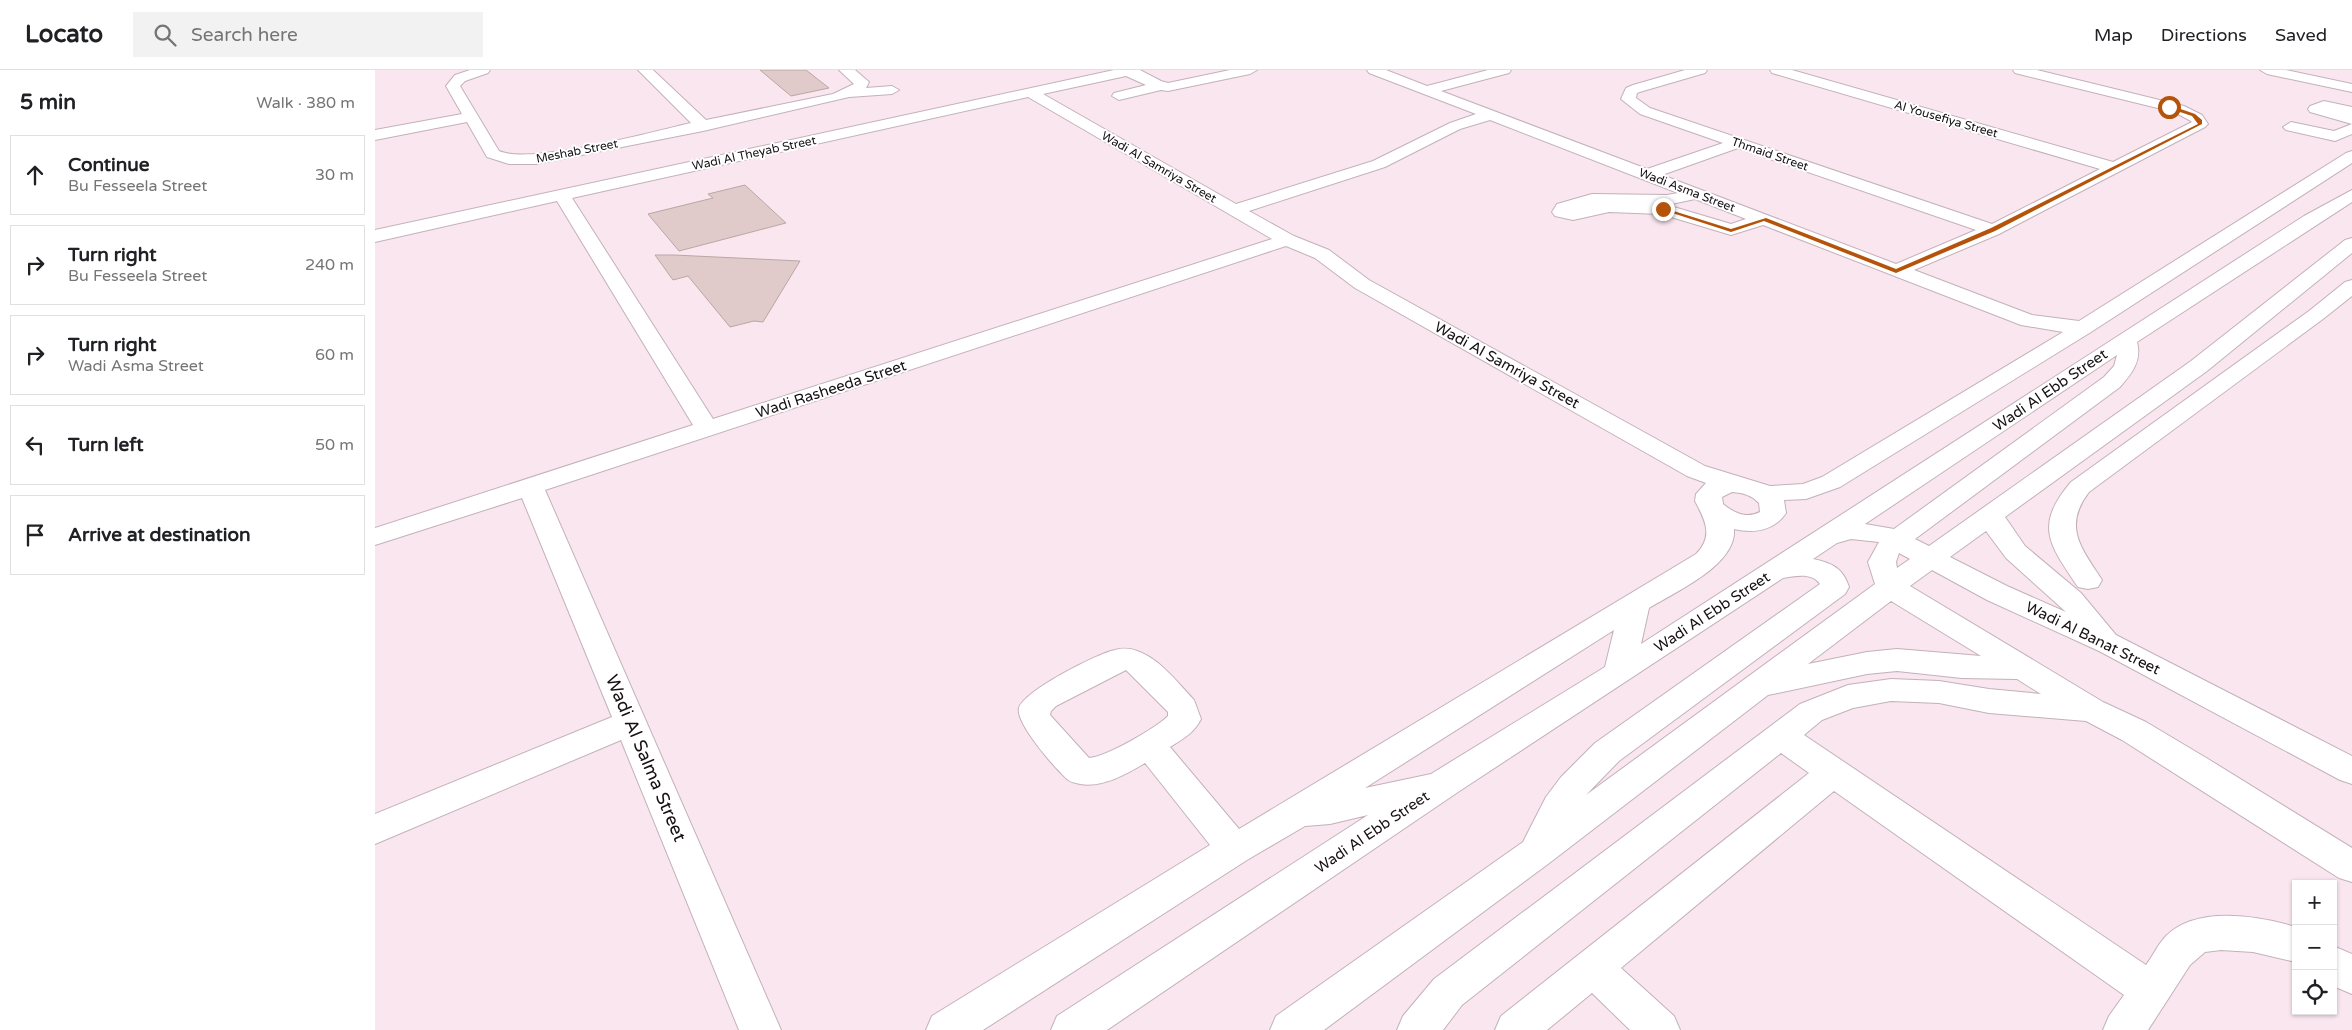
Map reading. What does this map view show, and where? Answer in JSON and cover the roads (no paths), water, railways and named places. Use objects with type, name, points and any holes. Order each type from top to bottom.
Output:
[{"type":"street","name":"Meshab Street","points":[[483,70],[465,75],[453,84],[493,154],[507,159],[548,158],[837,97],[851,92],[892,90]]},
{"type":"street","points":[[645,70],[703,126]]},
{"type":"street","points":[[846,70],[862,82],[859,87],[851,92]]},
{"type":"street","points":[[1119,96],[1200,70]]},
{"type":"street","points":[[1130,71],[1155,84],[1177,86],[1250,70]]},
{"type":"street","name":"Wadi Asma Street","points":[[1374,70],[2028,321],[2084,328]]},
{"type":"street","points":[[1427,90],[1504,70]]},
{"type":"street","name":"Thmaid Street","points":[[1700,70],[1637,88],[1631,91],[1628,99],[1645,110],[1993,230]]},
{"type":"street","name":"Al Yousefiya Street","points":[[1777,70],[2116,168]]},
{"type":"street","points":[[1896,271],[1993,230],[2196,127],[2200,121],[2193,115],[2179,110],[2021,70]]},
{"type":"street","points":[[2267,70],[2294,80],[2352,88]]},
{"type":"street","points":[[2294,80],[2310,70]]},
{"type":"street","name":"Wadi Al Theyab Street","points":[[376,233],[562,195],[1130,71]]},
{"type":"street","name":"Wadi Al Samriya Street","points":[[1031,93],[1287,240],[1322,254],[1367,287],[1696,471],[1732,484],[1755,488],[1771,500],[1775,507],[1774,513],[1769,519],[1761,522],[1738,523],[1712,504],[1674,471],[1363,293],[1295,249],[1287,240]]},
{"type":"street","points":[[2352,111],[2325,105],[2315,109],[2352,120]]},
{"type":"street","points":[[1234,210],[1379,164],[1446,130],[1490,115]]},
{"type":"street","points":[[375,135],[471,117]]},
{"type":"street","points":[[2291,127],[2335,136],[2352,129]]},
{"type":"street","points":[[543,145],[618,130],[629,141]]},
{"type":"street","points":[[1646,175],[1738,143]]},
{"type":"street","points":[[1764,494],[1806,491],[1831,482],[2084,328],[2289,194],[2352,156]]},
{"type":"street","points":[[1696,193],[1667,200],[1592,199],[1563,208],[1561,212],[1573,215],[1609,207],[1663,209],[1731,230],[1764,219]]},
{"type":"street","points":[[2289,194],[2310,220]]},
{"type":"street","points":[[562,195],[707,429]]},
{"type":"street","name":"Wadi Al Ebb Street","points":[[1072,1030],[1446,782],[1775,572],[2266,248],[2352,195]]},
{"type":"street","name":"Wadi Rasheeda Street","points":[[375,537],[1287,240]]},
{"type":"street","points":[[1296,1028],[1535,854],[1891,587],[1933,559],[2199,366],[2352,244]]},
{"type":"street","points":[[2205,248],[2266,248]]},
{"type":"street","points":[[2087,580],[2071,557],[2063,540],[2061,522],[2064,509],[2071,497],[2081,487],[2316,315],[2352,286]]},
{"type":"street","points":[[2028,321],[2047,351]]},
{"type":"street","points":[[2126,340],[2129,352],[2128,360],[2112,382],[1896,540],[1883,552],[1881,560],[1891,587],[2092,710],[2134,731],[2173,754],[2352,867]]},
{"type":"street","points":[[947,1030],[1234,849],[1297,813],[1705,560],[1715,552],[1720,543],[1722,533],[1712,504],[1713,489],[1732,484]]},
{"type":"street","name":"Wadi Al Salma Street","points":[[531,487],[760,1030]]},
{"type":"street","points":[[1991,516],[2013,550],[2073,602],[2110,644]]},
{"type":"street","name":"Wadi Al Banat Street","points":[[1827,538],[1849,530],[1886,535],[1997,593],[2110,644],[2352,771]]},
{"type":"street","points":[[1535,854],[1545,829],[1558,807],[1584,774],[1607,752],[1835,587],[1832,577],[1819,568],[1802,566],[1775,572]]},
{"type":"street","points":[[1619,673],[1636,602]]},
{"type":"street","points":[[1758,686],[1867,663],[1897,660],[1962,666],[2022,668]]},
{"type":"street","points":[[1418,1030],[1448,992],[1811,712],[1848,697],[1891,690],[1939,692],[1989,701],[2092,710]]},
{"type":"street","points":[[375,829],[631,723]]},
{"type":"street","points":[[1780,736],[2151,991]]},
{"type":"street","points":[[1148,744],[1234,849]]},
{"type":"street","points":[[1516,1030],[1833,773]]},
{"type":"street","points":[[1297,813],[1330,810],[1446,782]]},
{"type":"street","points":[[2124,1030],[2181,947],[2199,937],[2223,933],[2250,934],[2280,939],[2292,944]]},
{"type":"street","points":[[1592,967],[1659,1030]]},
{"type":"street","points":[[2337,967],[2352,976]]}]
